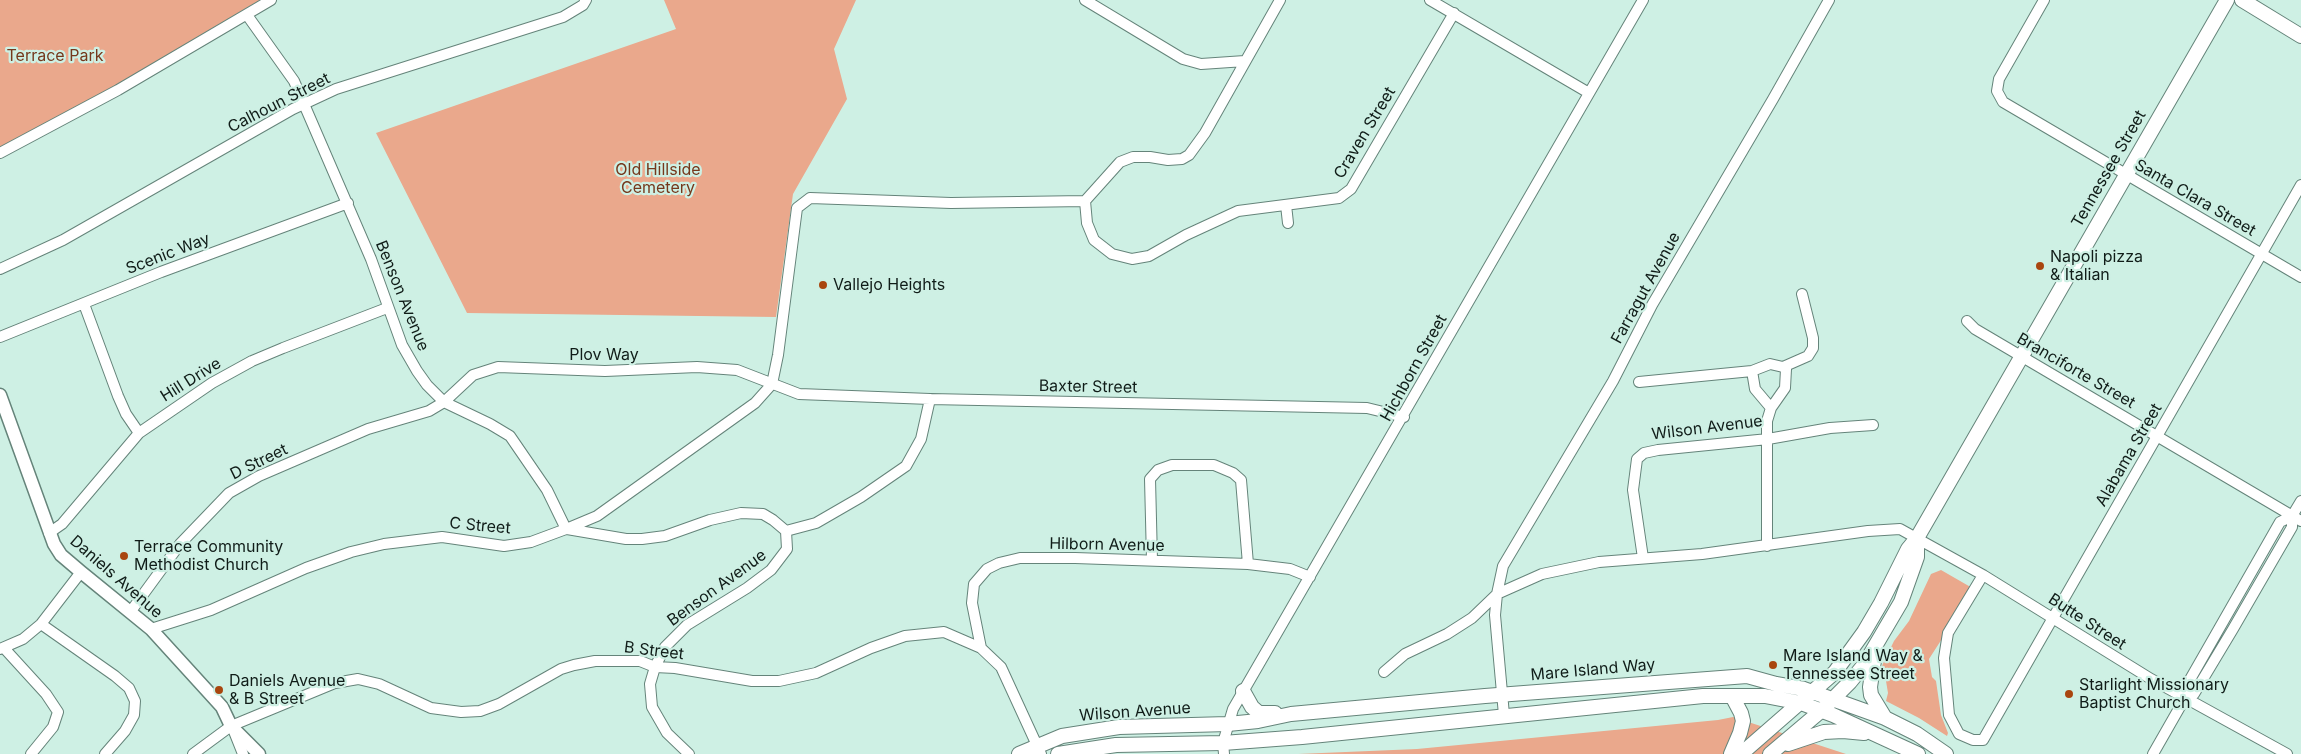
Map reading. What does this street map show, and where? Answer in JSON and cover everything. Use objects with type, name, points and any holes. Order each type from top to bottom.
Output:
[{"type":"main road","name":"Tennessee Street","points":[[1741,754],[1835,672],[1864,632],[1881,604],[1908,549],[1917,538],[2226,0]]},
{"type":"main road","points":[[2242,0],[2301,36]]},
{"type":"main road","name":"Tennessee Street","points":[[1772,752],[1822,710],[1850,682],[1877,646],[1901,602],[1917,557],[1917,538]]},
{"type":"main road","points":[[1877,646],[1870,687],[1871,695],[1885,718]]},
{"type":"main road","name":"Mare Island Way","points":[[1228,724],[1258,721],[1291,714],[1502,694],[1747,676],[1834,698],[1885,718],[1918,734],[1946,754]]},
{"type":"main road","points":[[1243,691],[1252,706],[1259,712],[1291,714]]},
{"type":"main road","points":[[1731,754],[1743,721],[1732,696]]},
{"type":"main road","points":[[1224,749],[1302,737],[1686,697],[1765,696],[1801,703],[1822,710],[1918,754]]},
{"type":"main road","name":"Wilson Avenue","points":[[1019,754],[1039,750],[1062,736],[1101,729],[1228,724]]},
{"type":"main road","points":[[1772,752],[1804,737],[1824,732],[1860,732],[1883,737]]},
{"type":"main road","name":"Wilson Avenue","points":[[1058,754],[1116,745],[1224,749]]},
{"type":"street","points":[[0,153],[118,90],[271,0]]},
{"type":"street","name":"Calhoun Street","points":[[0,269],[63,240],[304,104],[336,89],[563,17],[583,5],[586,0]]},
{"type":"street","points":[[1085,0],[1183,59],[1201,64],[1245,61]]},
{"type":"street","points":[[772,384],[778,355],[797,208],[810,198],[951,203],[1085,201],[1120,162],[1133,157],[1168,160],[1182,159],[1189,155],[1205,133],[1280,0]]},
{"type":"street","points":[[1430,0],[1589,93]]},
{"type":"street","name":"Hichborn Street","points":[[1224,749],[1228,724],[1243,691],[1404,417],[1643,0]]},
{"type":"street","name":"Farragut Avenue","points":[[1504,715],[1495,615],[1503,566],[1520,534],[1613,381],[1652,305],[1774,99],[1829,0]]},
{"type":"street","name":"Santa Clara Street","points":[[2044,0],[2006,67],[1997,91],[2003,102],[2126,176],[2301,276]]},
{"type":"street","name":"Craven Street","points":[[1085,201],[1087,223],[1094,240],[1112,254],[1132,259],[1149,256],[1238,211],[1339,198],[1351,189],[1454,13]]},
{"type":"street","name":"Benson Avenue","points":[[247,15],[281,60],[294,81],[371,259],[402,346],[417,371],[426,385],[444,402],[490,424],[510,436],[547,490],[566,529]]},
{"type":"street","name":"Alabama Street","points":[[1983,575],[1948,633],[1944,658],[1949,715],[1953,725],[1959,734],[1967,739],[1983,740],[2301,185]]},
{"type":"street","name":"Scenic Way","points":[[0,337],[161,272],[348,203]]},
{"type":"street","points":[[1286,205],[1288,223]]},
{"type":"street","points":[[1639,382],[1752,371],[1770,364],[1783,367],[1808,356],[1813,348],[1813,338],[1802,294]]},
{"type":"street","points":[[84,304],[118,396],[126,414],[139,433]]},
{"type":"street","name":"Hill Drive","points":[[49,533],[62,524],[139,433],[212,383],[252,361],[387,308]]},
{"type":"street","name":"Branciforte Street","points":[[1966,321],[1975,329],[2020,356],[2297,519]]},
{"type":"street","name":"Plov Way","points":[[444,402],[473,375],[498,367],[605,371],[697,367],[737,370],[772,384]]},
{"type":"street","points":[[1767,546],[1767,421],[1771,408],[1785,388],[1786,369],[1783,367]]},
{"type":"street","points":[[1752,371],[1755,389],[1771,408]]},
{"type":"street","name":"Baxter Street","points":[[772,384],[799,394],[930,399],[1367,408],[1404,417]]},
{"type":"street","name":"C Street","points":[[151,629],[211,610],[306,568],[351,552],[384,544],[442,537],[504,546],[531,542],[566,529],[597,516],[755,403],[772,384]]},
{"type":"street","name":"Daniels Avenue","points":[[0,395],[49,533],[61,554],[151,629],[222,707],[231,726],[259,754]]},
{"type":"street","points":[[566,529],[626,539],[642,539],[665,536],[710,520],[741,513],[763,514],[786,531],[816,523],[861,497],[906,466],[921,439],[930,399]]},
{"type":"street","name":"D Street","points":[[131,611],[180,544],[229,493],[259,476],[360,433],[429,411],[444,402]]},
{"type":"street","name":"Wilson Avenue","points":[[1643,558],[1633,490],[1637,459],[1644,453],[1768,438],[1830,428],[1873,425]]},
{"type":"street","points":[[1152,560],[1150,478],[1158,470],[1172,464],[1212,465],[1233,473],[1241,480],[1248,564]]},
{"type":"street","points":[[2153,754],[2185,698],[2184,690],[2280,522],[2297,519],[2301,502]]},
{"type":"street","name":"Butte Street","points":[[1643,558],[1767,546],[1900,528],[2053,617],[2118,660],[2287,754]]},
{"type":"street","name":"Benson Avenue","points":[[689,754],[667,733],[652,707],[650,684],[655,667],[665,647],[687,625],[771,570],[787,549],[786,531]]},
{"type":"street","name":"Hilborn Avenue","points":[[981,648],[972,603],[974,584],[987,569],[999,563],[1020,558],[1248,564],[1290,569],[1310,577]]},
{"type":"street","points":[[1384,672],[1405,654],[1447,634],[1472,618],[1497,594],[1542,574],[1599,562],[1643,558]]},
{"type":"street","points":[[31,754],[53,727],[58,712],[46,694],[2,648],[23,639],[41,624],[81,572]]},
{"type":"street","points":[[41,624],[116,676],[129,688],[135,701],[134,715],[125,731],[105,754]]},
{"type":"street","name":"B Street","points":[[193,754],[231,726],[335,683],[358,679],[379,684],[431,708],[461,712],[480,711],[499,704],[561,669],[595,661],[640,661],[655,667],[675,668],[752,681],[778,681],[816,673],[871,648],[905,636],[944,632],[981,648],[1001,667],[1039,750]]},
{"type":"street","points":[[231,726],[242,754]]},
{"type":"green space","name":"Terrace Park","points":[[0,0],[260,0],[96,97],[0,148]]},
{"type":"green space","name":"Old Hillside Cemetery","points":[[664,0],[856,0],[834,49],[847,99],[793,194],[776,317],[467,313],[376,133],[676,29]]},
{"type":"green space","points":[[1941,570],[1974,589],[1929,659],[1932,677],[1936,681],[1941,715],[1948,733],[1947,736],[1919,718],[1886,701],[1888,693],[1886,681],[1879,672],[1894,641],[1909,621],[1931,574]]},
{"type":"green space","points":[[1733,717],[1846,754],[1298,754],[1417,749]]},
{"type":"place","name":"Napoli pizza & Italian","points":[[2040,266]]},
{"type":"place","name":"Vallejo Heights","points":[[823,285]]},
{"type":"place","name":"Terrace Community Methodist Church","points":[[124,556]]},
{"type":"place","name":"Mare Island Way & Tennessee Street","points":[[1773,665]]},
{"type":"place","name":"Daniels Avenue & B Street","points":[[219,690]]},
{"type":"place","name":"Starlight Missionary Baptist Church","points":[[2069,694]]}]
